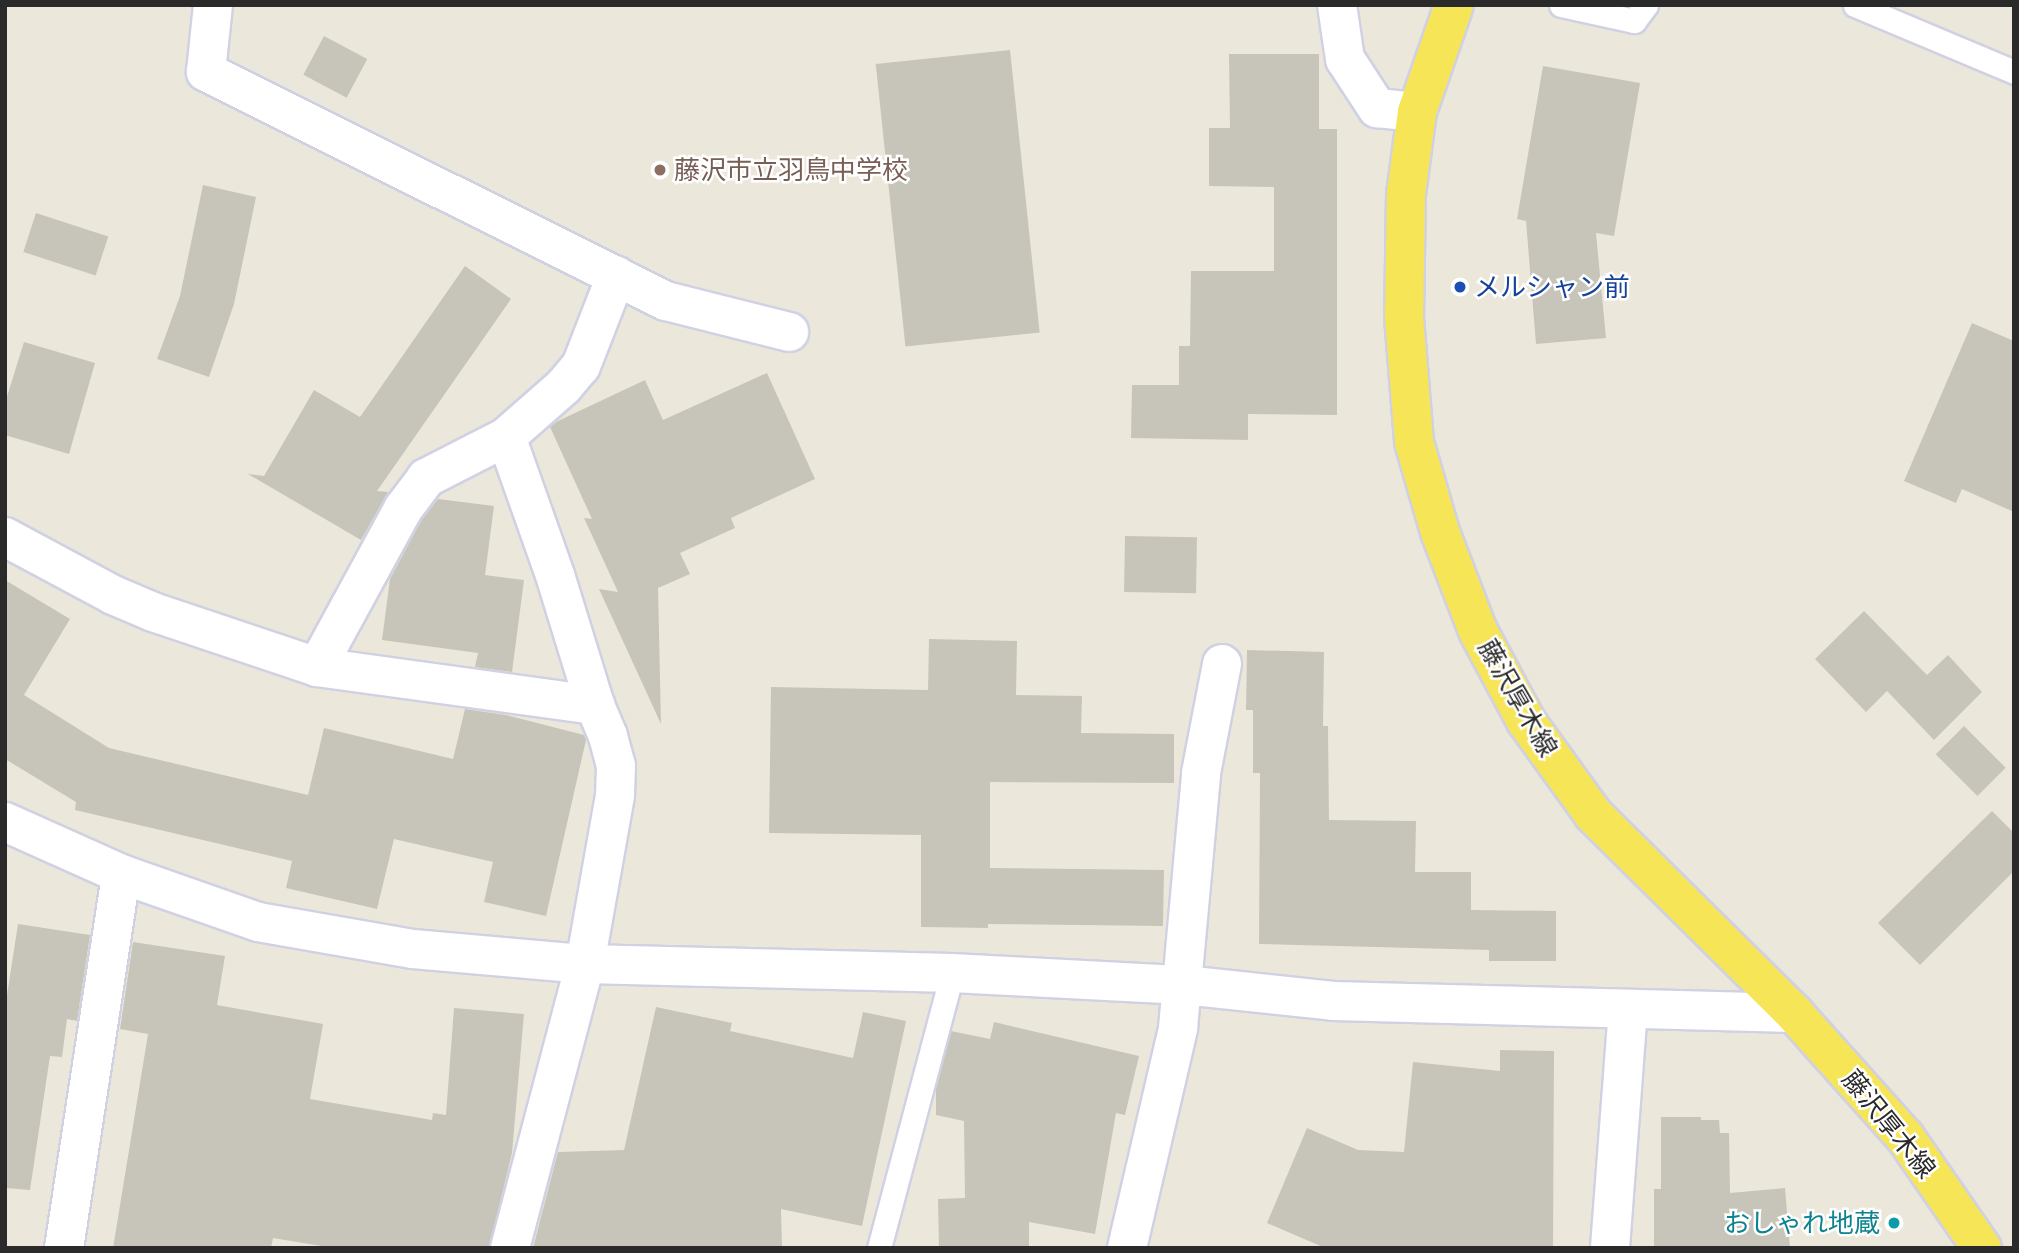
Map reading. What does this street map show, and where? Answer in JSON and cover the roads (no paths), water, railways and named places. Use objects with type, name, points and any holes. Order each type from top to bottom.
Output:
[{"type":"main road","name":"藤沢厚木線","points":[[1454,5],[1417,111],[1406,194],[1405,290],[1414,442],[1440,532],[1478,631],[1525,721],[1593,814],[1794,1013],[1905,1137],[1982,1248]]},
{"type":"street","points":[[213,5],[206,72],[666,301],[789,332]]},
{"type":"street","points":[[1337,5],[1345,59],[1377,108],[1417,111]]},
{"type":"street","points":[[317,667],[403,509],[426,478],[506,437],[564,386],[581,366],[616,276]]},
{"type":"street","points":[[506,437],[555,575],[616,766],[615,794],[585,964],[510,1248]]},
{"type":"street","points":[[5,537],[133,604],[317,667],[595,705]]},
{"type":"street","points":[[1127,1248],[1178,1028],[1184,985],[1201,773],[1222,664]]},
{"type":"street","points":[[5,822],[121,874],[258,922],[413,949],[585,964],[952,974],[1184,985],[1333,1001],[1628,1011],[1794,1013]]},
{"type":"street","points":[[64,1248],[121,874]]},
{"type":"street","points":[[1610,1248],[1628,1011]]},
{"type":"lane","points":[[1560,5],[1634,21],[1646,5]]},
{"type":"lane","points":[[1856,5],[2014,72]]},
{"type":"lane","points":[[879,1248],[952,974]]},
{"type":"place","name":"藤沢市立羽鳥中学校","points":[[660,170]]},
{"type":"place","name":"メルシャン前","points":[[1460,287]]},
{"type":"place","name":"おしゃれ地蔵","points":[[1894,1223]]}]
